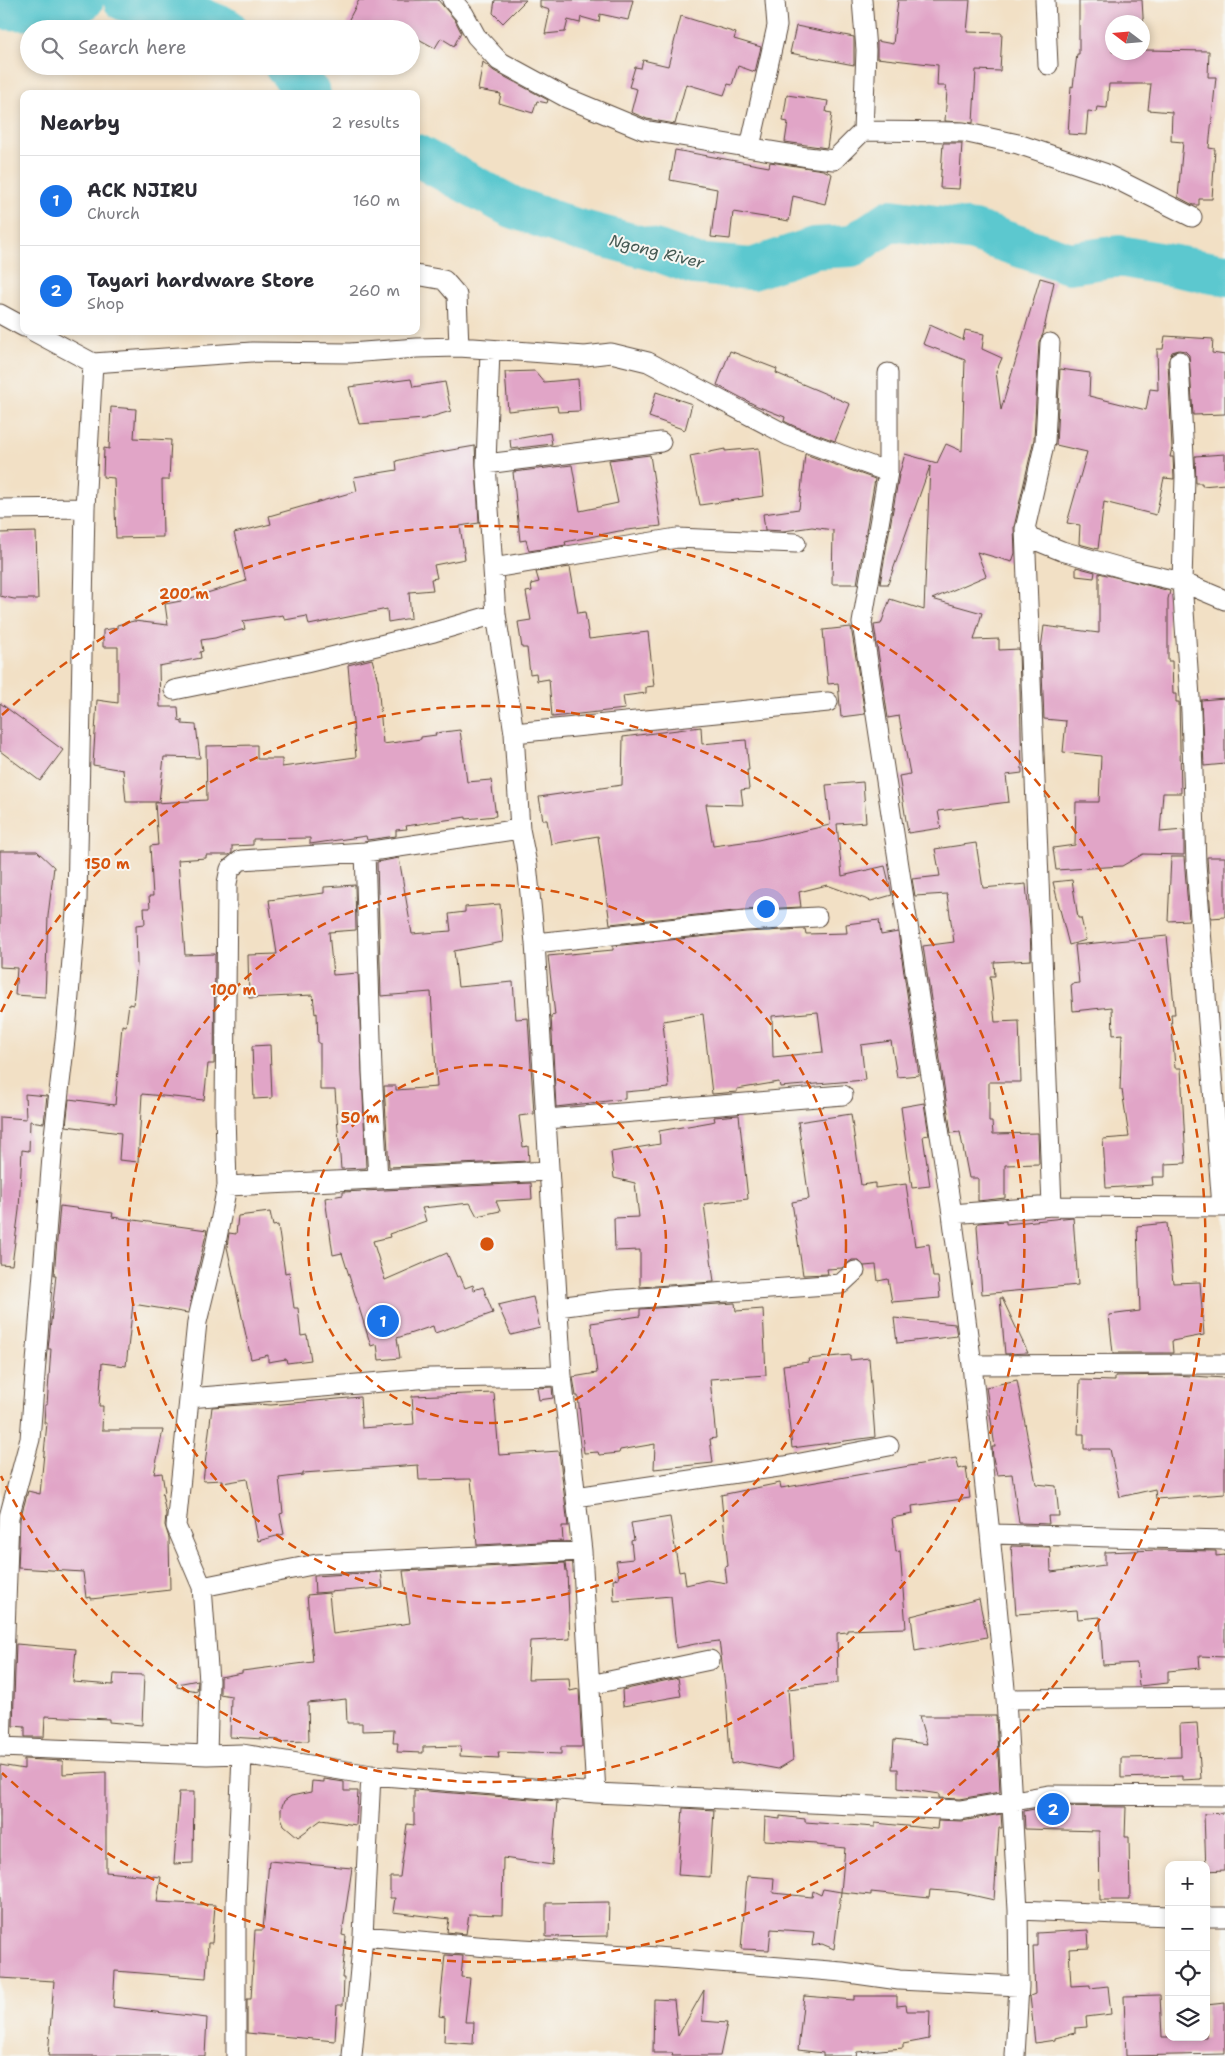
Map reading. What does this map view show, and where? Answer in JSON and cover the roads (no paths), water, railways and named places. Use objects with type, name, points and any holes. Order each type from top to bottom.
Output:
[{"type":"street","points":[[452,0],[464,14],[476,36],[499,61],[567,98],[644,130],[834,160],[863,131],[866,50],[862,0]]},
{"type":"street","points":[[750,147],[777,26],[775,0]]},
{"type":"street","points":[[1046,0],[1048,65]]},
{"type":"street","points":[[863,131],[964,132],[1018,144],[1104,173],[1192,217]]},
{"type":"street","points":[[420,276],[444,280],[457,295],[459,347]]},
{"type":"street","points":[[0,314],[20,324]]},
{"type":"street","points":[[40,335],[93,363],[252,352],[350,353],[459,347],[585,356],[611,353],[648,362],[789,436],[888,472]]},
{"type":"street","points":[[1050,343],[1044,441],[1025,529],[1052,1206]]},
{"type":"street","points":[[490,350],[486,464],[496,614],[514,733],[520,829],[527,864],[535,943],[562,1376],[582,1551],[596,1793]]},
{"type":"street","points":[[952,1214],[1052,1206],[1224,1207],[1196,864],[1191,712],[1182,582],[1185,476],[1179,361]]},
{"type":"street","points":[[93,363],[85,508],[77,900],[66,1031],[53,1144],[30,1439],[4,1517],[0,1747],[207,1755],[242,1754],[371,1775],[596,1793],[960,1810],[1050,1795],[1225,1796]]},
{"type":"street","points":[[888,373],[888,472],[862,623],[952,1214],[972,1366],[990,1534],[1006,1699],[1018,1910],[1019,1986],[1015,2056]]},
{"type":"street","points":[[486,464],[660,442]]},
{"type":"street","points":[[0,509],[85,508]]},
{"type":"street","points":[[1025,529],[1030,538],[1062,551],[1129,570],[1182,582],[1225,600]]},
{"type":"street","points":[[494,568],[676,538],[796,543]]},
{"type":"street","points":[[174,690],[306,663],[434,632],[496,614]]},
{"type":"street","points":[[514,733],[828,702]]},
{"type":"street","points":[[207,1755],[209,1681],[202,1587],[176,1526],[197,1322],[215,1248],[227,1186],[225,1103],[227,883],[230,869],[241,860],[365,852],[520,829]]},
{"type":"street","points":[[365,852],[372,1070],[378,1178]]},
{"type":"street","points":[[535,943],[745,922],[817,917]]},
{"type":"street","points":[[547,1119],[843,1095]]},
{"type":"street","points":[[227,1186],[549,1171]]},
{"type":"street","points":[[558,1307],[612,1300],[841,1284],[856,1271]]},
{"type":"street","points":[[972,1366],[1225,1364]]},
{"type":"street","points":[[190,1398],[430,1378],[562,1376]]},
{"type":"street","points":[[576,1497],[785,1466],[889,1446]]},
{"type":"street","points":[[990,1534],[1225,1540]]},
{"type":"street","points":[[202,1587],[317,1564],[582,1551]]},
{"type":"street","points":[[590,1685],[710,1660]]},
{"type":"street","points":[[1006,1699],[1225,1697]]},
{"type":"street","points":[[236,2056],[236,1901],[242,1754]]},
{"type":"street","points":[[352,2056],[363,1936],[371,1775]]},
{"type":"street","points":[[1018,1910],[1165,1916]]},
{"type":"street","points":[[1210,1917],[1225,1918]]},
{"type":"street","points":[[363,1936],[488,1947],[644,1956],[842,1972],[899,1980],[1019,1986]]},
{"type":"waterway","name":"Ngong River","points":[[0,9],[45,10],[83,0]]},
{"type":"waterway","name":"Ngong River","points":[[124,0],[204,20]]},
{"type":"waterway","name":"Ngong River","points":[[293,75],[306,90]]},
{"type":"waterway","name":"Ngong River","points":[[420,157],[512,207],[575,229],[658,251],[694,264],[752,269],[814,248],[852,246],[891,220],[974,231],[1069,263],[1119,256],[1225,275]]},
{"type":"place","name":"ACK NJIRU","points":[[383,1321]]},
{"type":"place","name":"Tayari hardware Store","points":[[1053,1809]]}]
